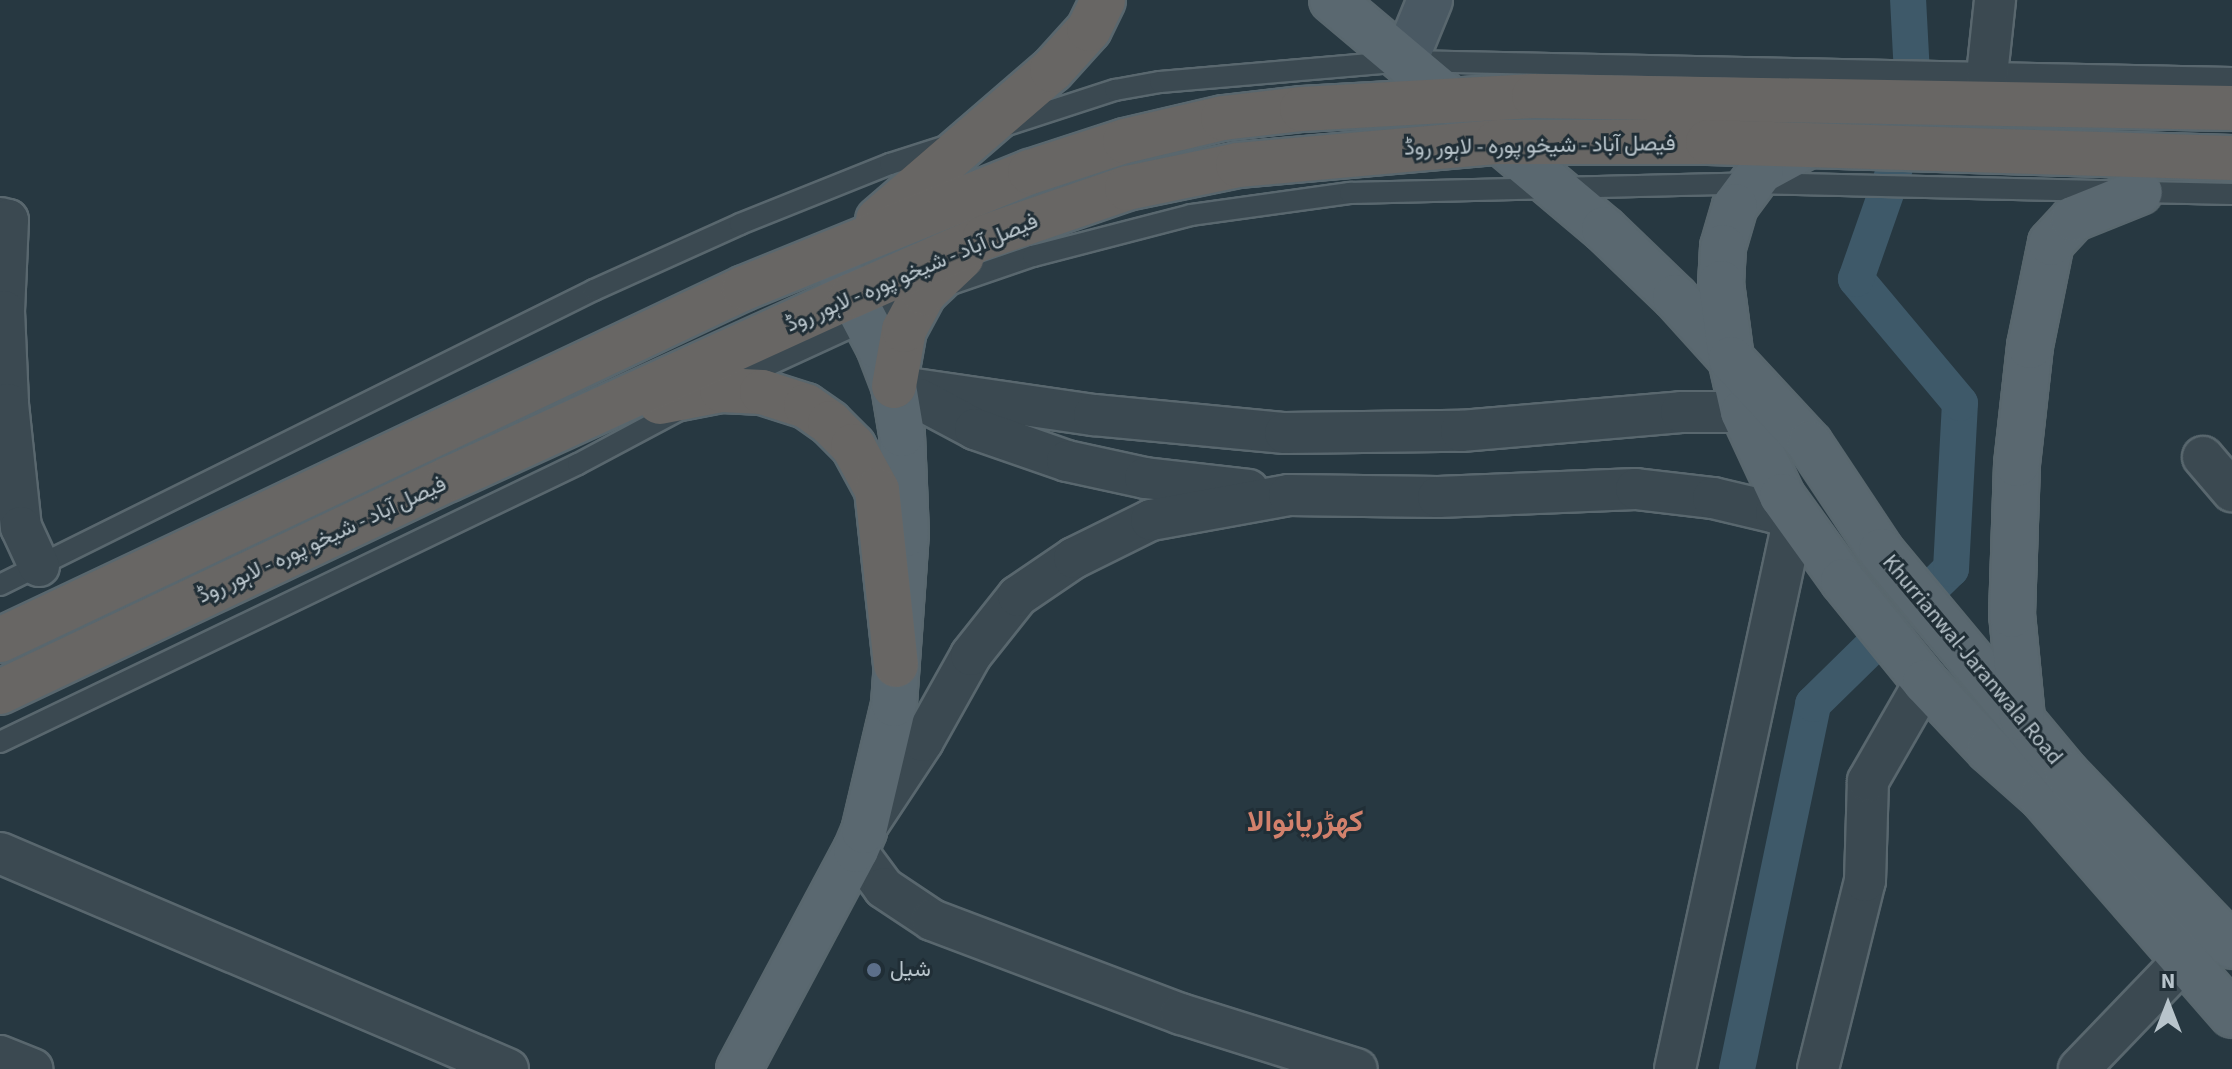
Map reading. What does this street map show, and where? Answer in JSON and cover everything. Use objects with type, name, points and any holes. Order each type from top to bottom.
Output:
[{"type":"highway","points":[[841,248],[1052,70],[1089,29],[1103,0]]},
{"type":"highway","name":"فیصل آباد - شیخو پورہ - لاہور روڈ","points":[[0,692],[529,443],[857,308],[985,237],[1127,188],[1238,165],[1497,142],[1839,130],[1987,91],[2232,108]]},
{"type":"highway","name":"فیصل آباد - شیخو پورہ - لاہور روڈ","points":[[0,640],[744,288],[1030,172],[1139,138],[1223,118],[1534,96],[1839,130],[1984,170],[2232,158]]},
{"type":"highway","points":[[894,386],[904,330],[924,293],[985,237]]},
{"type":"highway","points":[[529,443],[648,404],[711,392],[762,392],[806,406],[830,423],[853,446],[877,490],[896,665]]},
{"type":"main road","name":"Khurrianwal-Jaranwala Road","points":[[1332,0],[1446,100],[1553,186],[1675,297],[1810,444],[1881,551],[2067,774],[2232,946]]},
{"type":"main road","points":[[1405,61],[1430,0]]},
{"type":"main road","name":"Khurrianwal-Jaranwala Road","points":[[1839,130],[1777,160],[1752,183],[1735,206],[1723,247],[1721,283],[1731,359],[1743,412],[1782,496],[1843,581],[1925,682],[1989,750],[2042,797],[2182,962],[2232,1015]]},
{"type":"main road","points":[[2022,718],[2012,615],[2017,464],[2030,346],[2051,243],[2073,219],[2140,192]]},
{"type":"main road","points":[[739,1069],[860,841],[894,704],[906,534],[903,448],[894,386],[857,308],[841,248]]},
{"type":"street","points":[[1987,91],[1995,0]]},
{"type":"street","points":[[0,218],[8,220],[4,311],[8,404],[21,527],[39,566]]},
{"type":"street","points":[[894,386],[1094,415],[1285,433],[1461,431],[1681,412],[1743,412]]},
{"type":"street","points":[[894,386],[975,429],[1067,461],[1145,478],[1289,495],[1438,497],[1636,489],[1713,498],[1776,513],[1793,522],[1843,581]]},
{"type":"street","points":[[2203,457],[2232,491]]},
{"type":"street","points":[[1289,495],[1151,520],[1074,558],[1018,596],[971,655],[923,741],[860,841],[884,888],[932,920],[1181,1014],[1357,1069]]},
{"type":"street","points":[[1675,1069],[1793,522]]},
{"type":"street","points":[[1818,1069],[1865,881],[1868,781],[1925,682]]},
{"type":"street","points":[[0,853],[508,1069]]},
{"type":"street","points":[[2079,1069],[2182,962]]},
{"type":"street","points":[[0,1056],[33,1069]]},
{"type":"lane","points":[[0,585],[594,290],[740,224],[890,164],[1115,90],[1160,82],[1405,61],[1839,130]]},
{"type":"lane","points":[[1987,91],[2232,78]]},
{"type":"lane","points":[[1984,170],[2140,192],[2232,194]]},
{"type":"lane","points":[[0,742],[578,464],[857,308],[924,293],[1033,256],[1191,215],[1350,193],[1752,183]]},
{"type":"waterway","points":[[1737,1069],[1813,704],[1951,569],[1960,403],[1856,279],[1914,113],[1908,0]]},
{"type":"place","name":"شیل","points":[[874,970]]},
{"type":"district","name":"کھڑریانوالا","points":[[1305,822]]}]
